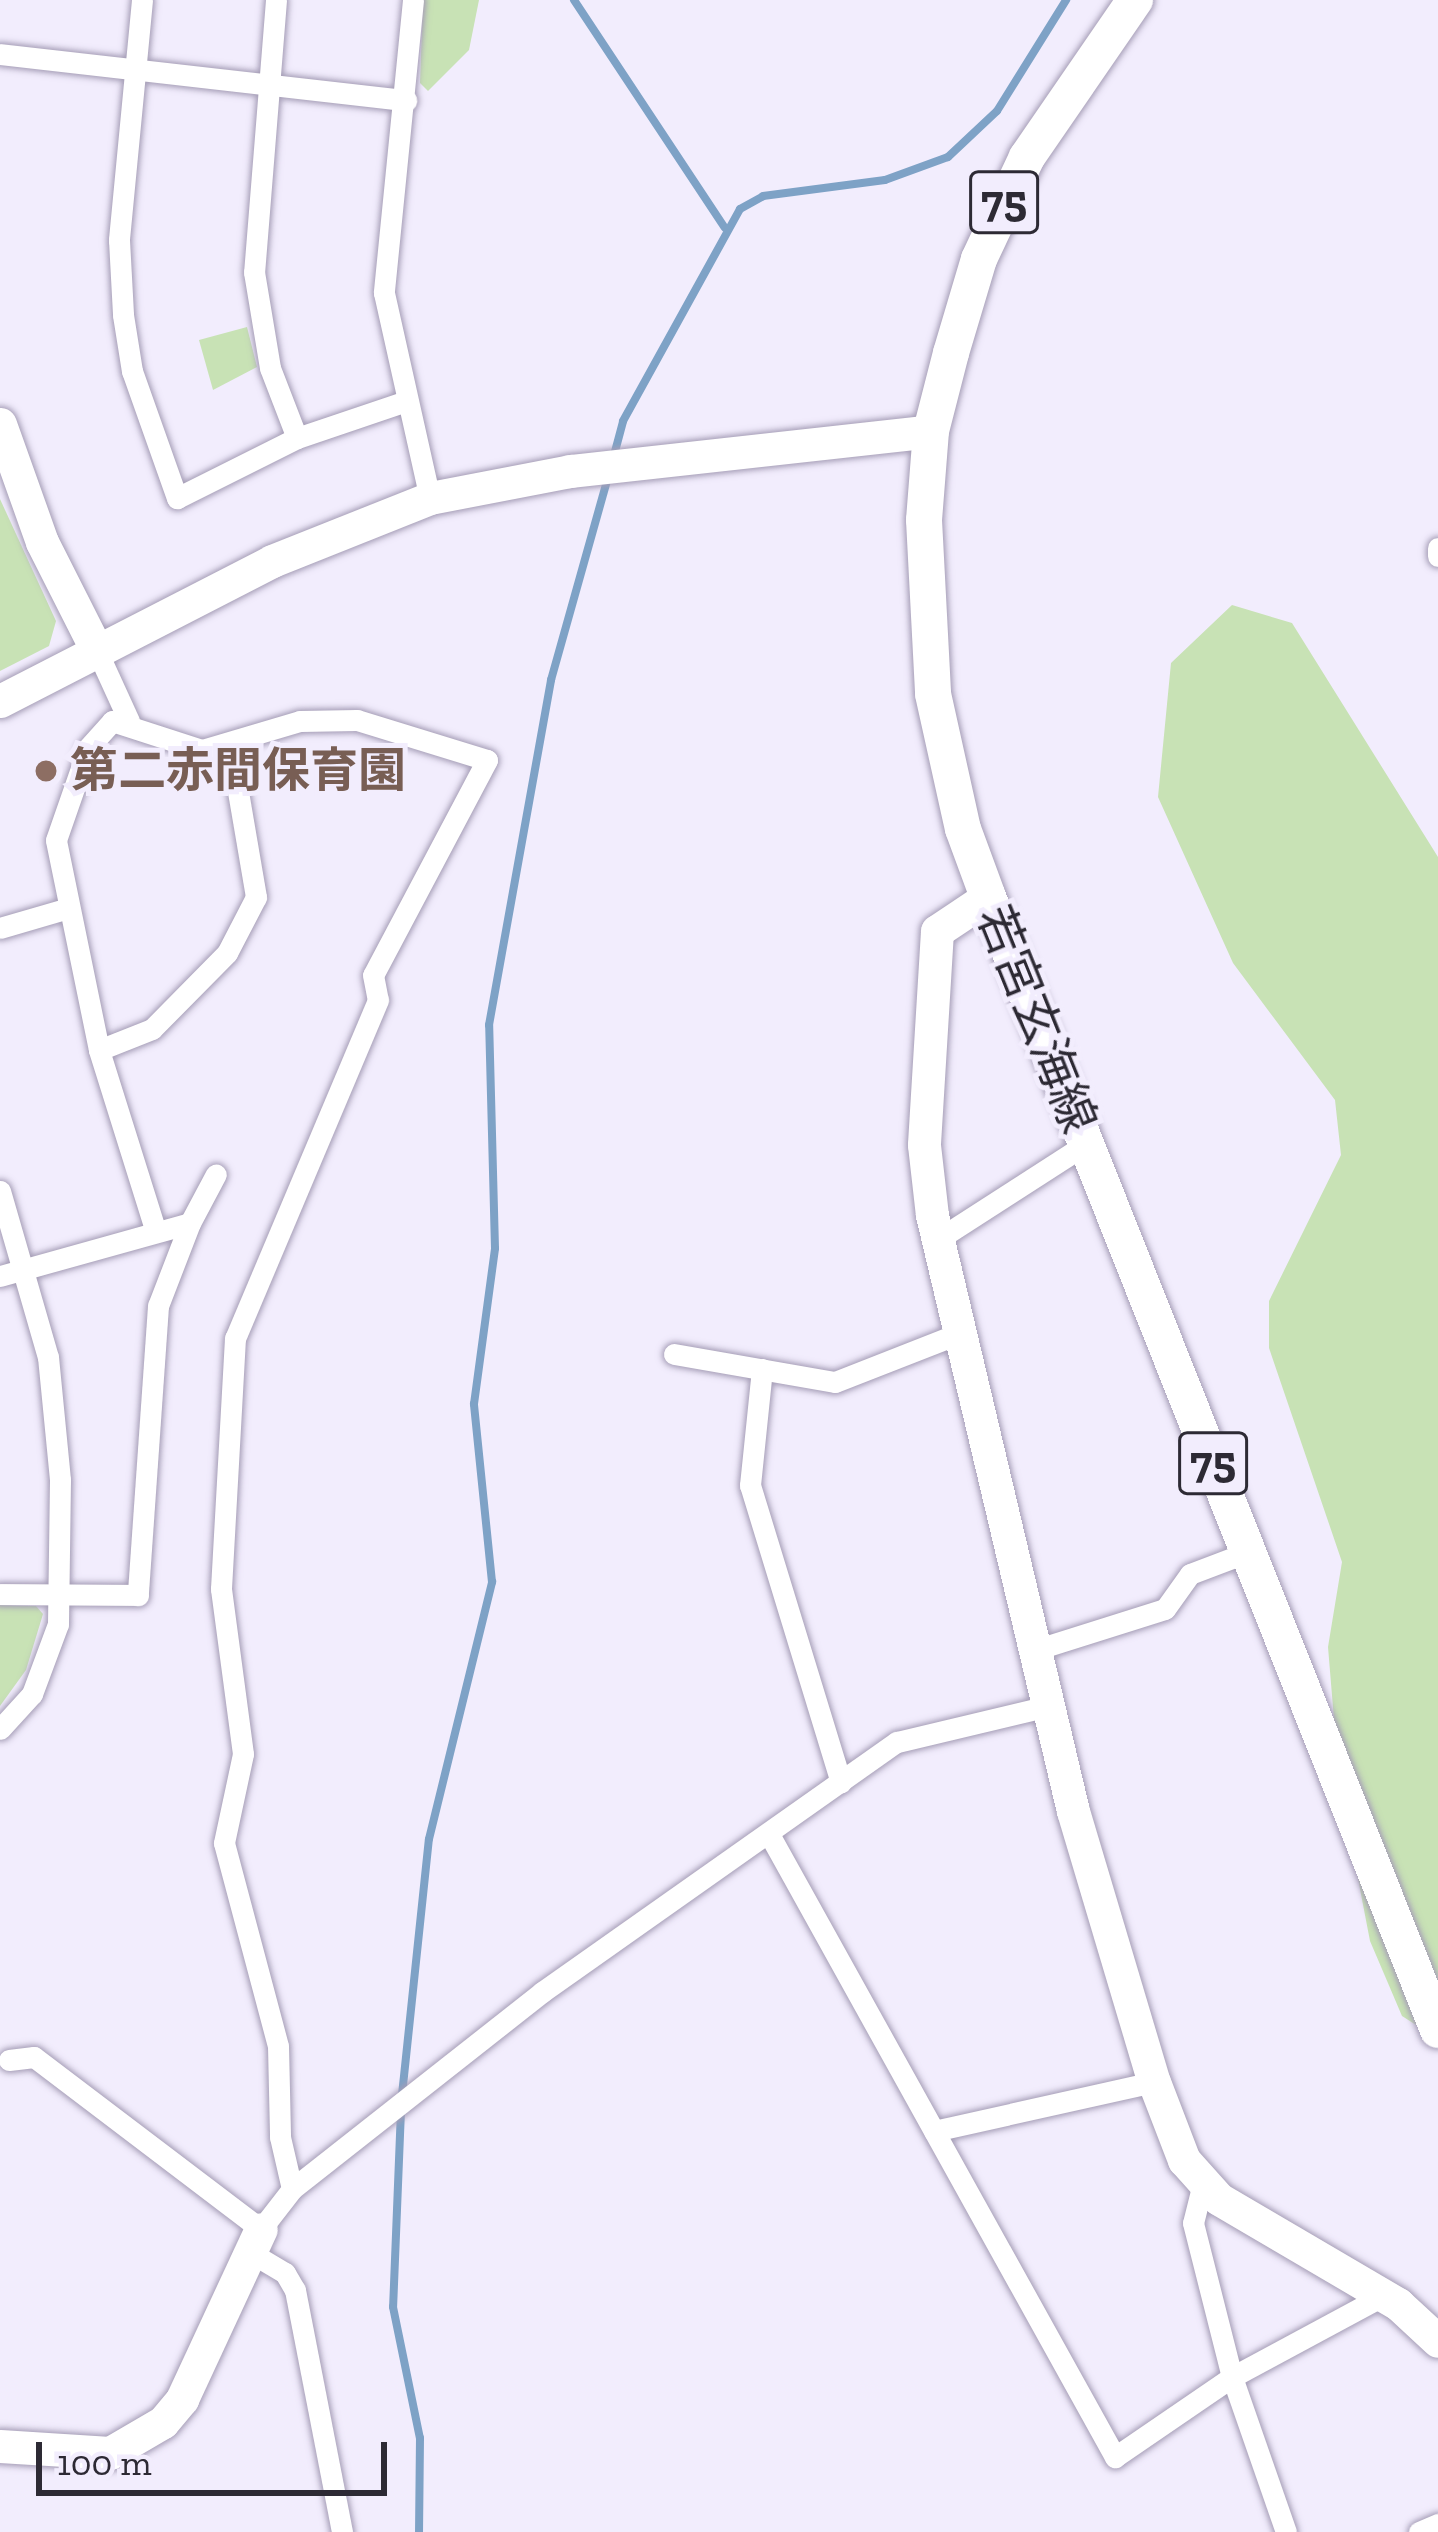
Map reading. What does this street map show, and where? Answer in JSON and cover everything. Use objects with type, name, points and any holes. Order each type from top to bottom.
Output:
[{"type":"main road","name":"若宮玄海線","points":[[1135,0],[1060,100],[1001,208],[931,431],[924,587],[933,694],[963,830],[988,897],[1438,2030]]},
{"type":"street","points":[[142,0],[119,240],[123,315],[132,371],[177,498],[297,439],[406,400]]},
{"type":"street","points":[[276,0],[254,272],[270,368],[297,439]]},
{"type":"street","points":[[412,0],[406,100],[383,292],[430,498]]},
{"type":"street","points":[[0,54],[406,100]]},
{"type":"street","points":[[0,424],[42,542],[129,721]]},
{"type":"street","points":[[0,701],[272,561],[430,498],[570,471],[931,431]]},
{"type":"street","points":[[155,1229],[99,1051],[65,909],[56,840],[69,785],[112,721],[129,721],[202,750],[300,721],[357,720],[488,760],[373,975],[378,1000],[235,1338],[220,1589],[243,1754],[224,1843],[278,2046],[280,2137],[292,2188]]},
{"type":"street","points":[[99,1051],[152,1029],[227,953],[249,914],[257,887],[230,745]]},
{"type":"street","points":[[988,897],[937,931],[924,1144],[937,1240],[996,1508],[1038,1649],[1073,1811],[1154,2082],[1184,2160],[1203,2183],[1238,2212],[1384,2294],[1438,2341]]},
{"type":"street","points":[[0,928],[65,909]]},
{"type":"street","points":[[937,1240],[1086,1144]]},
{"type":"street","points":[[0,1594],[137,1594],[154,1328],[190,1223],[216,1174]]},
{"type":"street","points":[[0,1192],[24,1268],[59,1434],[60,1594],[47,1665],[0,1729]]},
{"type":"street","points":[[0,1276],[155,1229],[190,1223]]},
{"type":"street","points":[[674,1354],[835,1382],[862,1378],[960,1333]]},
{"type":"street","points":[[762,1369],[750,1485],[841,1782]]},
{"type":"street","points":[[1038,1649],[1166,1609],[1190,1574],[1248,1552]]},
{"type":"street","points":[[0,2446],[110,2452],[163,2422],[182,2399],[254,2240],[292,2188],[542,1992],[897,1742],[1052,1705]]},
{"type":"street","points":[[769,1834],[1115,2456],[1232,2377],[1384,2294]]},
{"type":"street","points":[[9,2060],[34,2057],[254,2240],[285,2273],[295,2290],[342,2532]]},
{"type":"street","points":[[934,2131],[1154,2082]]},
{"type":"street","points":[[1203,2183],[1193,2223],[1232,2377],[1286,2532]]},
{"type":"street","points":[[1419,2532],[1438,2524]]},
{"type":"green space","points":[[423,0],[479,0],[469,50],[428,91],[420,83]]},
{"type":"green space","points":[[247,327],[257,367],[213,390],[199,340]]},
{"type":"green space","points":[[0,499],[56,621],[49,646],[0,671]]},
{"type":"green space","points":[[1232,605],[1292,623],[1438,857],[1438,2039],[1402,2016],[1370,1941],[1339,1780],[1328,1647],[1342,1562],[1269,1348],[1269,1301],[1341,1155],[1335,1100],[1233,963],[1158,797],[1171,663]]},
{"type":"green space","points":[[0,1605],[36,1606],[43,1614],[26,1670],[0,1706]]},
{"type":"waterway","points":[[574,0],[725,228]]},
{"type":"waterway","points":[[613,459],[623,421],[740,209],[763,196],[885,180],[948,157],[997,111],[1066,0]]},
{"type":"waterway","points":[[402,2095],[429,1839],[492,1582],[474,1404],[495,1248],[489,1025],[551,680],[609,474]]},
{"type":"waterway","points":[[401,2110],[393,2307],[420,2438],[419,2532]]},
{"type":"place","name":"第二赤間保育園","points":[[46,771]]}]
